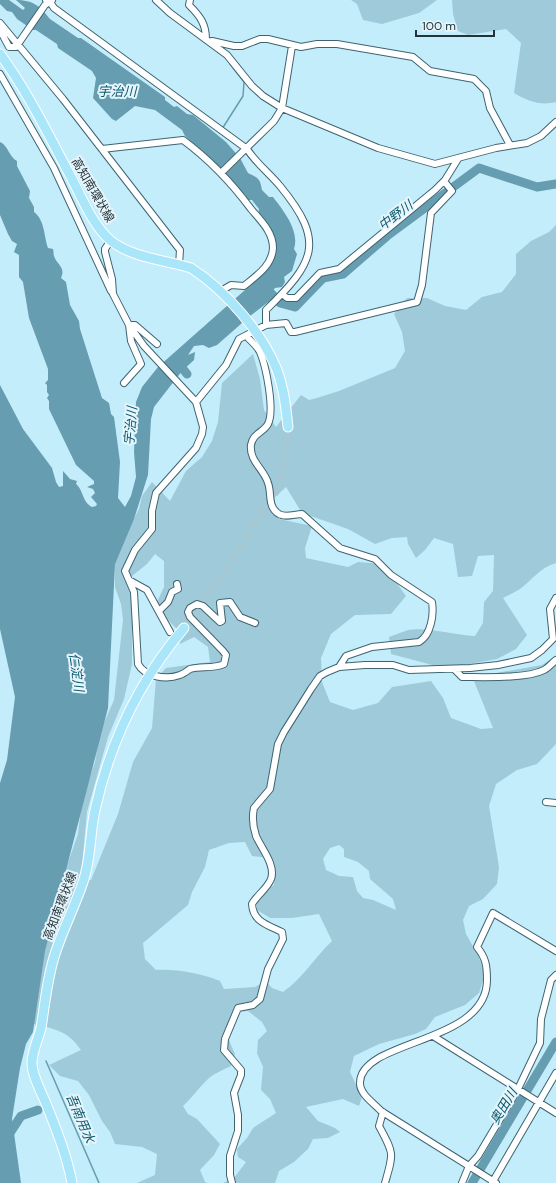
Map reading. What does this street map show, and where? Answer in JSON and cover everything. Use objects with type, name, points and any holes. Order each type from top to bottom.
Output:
[{"type":"main road","name":"高知南環状線","points":[[0,54],[50,139],[84,204],[101,230],[111,240],[136,254],[191,268],[208,279],[221,291],[271,357],[285,396],[288,427]]},
{"type":"main road","name":"高知南環状線","points":[[72,1183],[57,1132],[32,1065],[33,1051],[40,1032],[49,974],[54,955],[84,878],[94,811],[120,729],[149,674],[162,654],[184,628]]},
{"type":"street","points":[[156,0],[170,13],[227,55],[257,92],[282,108],[378,148],[436,164],[510,145],[527,143],[540,136],[556,122]]},
{"type":"street","points":[[190,0],[189,5],[204,24],[206,39]]},
{"type":"street","points":[[0,30],[9,47],[13,48],[19,45],[48,2],[54,8],[225,132],[246,150],[255,161],[279,184],[299,212],[309,233],[309,250],[304,266],[299,275],[266,310],[266,325]]},
{"type":"street","points":[[0,23],[102,149],[180,250],[179,265]]},
{"type":"street","points":[[206,39],[227,45],[242,46],[260,39],[268,39],[292,46],[338,44],[413,57],[430,71],[474,79],[486,91],[490,108],[510,145]]},
{"type":"street","points":[[223,171],[246,150],[275,119],[282,108],[292,46]]},
{"type":"street","points":[[0,74],[54,168],[129,325],[144,346],[196,402],[203,427],[199,442],[188,458],[156,493],[152,511],[152,529],[135,550],[125,571],[134,592],[138,664],[140,668],[149,674],[164,678],[178,676],[190,669],[222,666],[226,663],[226,655],[223,651],[190,616],[188,612],[192,606],[200,604],[220,622],[222,621],[220,603],[230,602],[240,617],[255,623]]},
{"type":"street","points":[[102,149],[183,140],[223,171],[267,228],[271,236],[273,249],[263,270],[244,286],[230,285],[221,291]]},
{"type":"street","points":[[282,294],[287,298],[296,298],[320,273],[339,269],[444,181],[458,159]]},
{"type":"street","points":[[196,402],[226,365],[235,350],[239,339],[250,331],[266,325],[286,324],[291,332],[295,332],[417,302],[422,285],[431,213],[452,191],[444,181]]},
{"type":"street","points":[[111,240],[105,249],[112,279],[113,294]]},
{"type":"street","points":[[129,325],[135,325],[157,344]]},
{"type":"street","points":[[124,383],[141,364],[131,341],[129,325]]},
{"type":"street","points":[[250,331],[260,351],[268,378],[270,416],[267,425],[256,434],[251,446],[254,460],[266,477],[269,485],[270,500],[276,511],[280,515],[286,516],[302,514],[340,548],[375,559],[391,575],[432,602],[429,632],[425,639],[419,642],[372,647],[346,656],[339,667]]},
{"type":"street","points":[[129,580],[148,590],[170,632]]},
{"type":"street","points":[[159,611],[168,602],[172,592],[178,589],[177,584]]},
{"type":"street","points":[[232,1183],[230,1175],[230,1156],[238,1131],[238,1115],[234,1093],[241,1075],[241,1070],[224,1050],[225,1039],[238,1008],[253,1005],[260,999],[268,969],[284,934],[264,923],[253,914],[252,904],[266,887],[272,872],[255,831],[254,808],[270,789],[278,744],[284,732],[320,676],[339,667],[393,665],[409,670],[454,669],[518,662],[531,658],[553,639],[550,609],[556,598]]},
{"type":"street","points":[[454,669],[462,677],[534,674],[544,670],[556,660]]},
{"type":"street","points":[[546,802],[556,803]]},
{"type":"street","points":[[556,951],[493,913],[477,947],[487,964],[487,984],[480,1004],[470,1016],[433,1036],[391,1052],[373,1063],[361,1076],[360,1084],[366,1096],[383,1112],[494,1182],[556,1073]]},
{"type":"street","points":[[462,1183],[469,1166],[478,1156],[518,1089],[540,1043],[541,1019],[551,980],[556,975]]},
{"type":"street","points":[[433,1036],[556,1113]]},
{"type":"street","points":[[383,1112],[379,1126],[392,1151],[392,1160],[385,1183]]},
{"type":"shaded area","points":[[351,0],[437,0],[419,13],[382,24],[363,20],[357,4]]},
{"type":"shaded area","points":[[452,0],[556,0],[556,102],[534,102],[514,93],[521,43],[506,29],[468,35],[458,31],[453,14]]},
{"type":"shaded area","points":[[556,225],[556,563],[546,567],[520,589],[503,598],[527,635],[516,649],[497,659],[463,665],[436,666],[391,654],[389,637],[408,630],[433,630],[475,636],[483,623],[484,602],[493,591],[494,555],[478,556],[472,576],[458,577],[453,544],[434,538],[425,550],[416,558],[408,544],[407,537],[392,538],[375,544],[348,529],[302,513],[286,487],[274,498],[279,519],[312,526],[305,548],[306,558],[348,567],[358,562],[383,564],[406,596],[391,614],[355,615],[331,634],[321,658],[322,682],[330,702],[353,710],[378,703],[392,687],[431,681],[443,698],[451,718],[481,729],[493,728],[474,681],[496,673],[542,665],[556,656],[556,744],[537,764],[517,770],[496,784],[489,806],[499,867],[497,884],[483,899],[469,906],[463,920],[466,934],[478,955],[485,974],[479,993],[465,1005],[435,1017],[426,1029],[415,1034],[379,1044],[354,1056],[350,1072],[362,1097],[359,1106],[343,1099],[306,1107],[318,1121],[335,1128],[340,1132],[328,1138],[313,1139],[308,1149],[294,1162],[279,1171],[275,1183],[223,1183],[234,1178],[246,1162],[238,1157],[237,1149],[247,1138],[253,1128],[276,1113],[270,1099],[261,1090],[263,1067],[257,1053],[258,1040],[267,1031],[262,1022],[248,1011],[237,1012],[228,1028],[228,1037],[235,1054],[231,1066],[209,1078],[183,1106],[188,1114],[197,1119],[220,1144],[214,1155],[200,1170],[205,1182],[207,1183],[137,1183],[155,1175],[157,1154],[142,1147],[115,1144],[110,1132],[102,1121],[89,1095],[78,1081],[60,1076],[49,1065],[81,1050],[71,1038],[60,1031],[33,1024],[31,1005],[64,874],[78,834],[82,800],[95,762],[100,732],[114,700],[123,620],[121,604],[115,587],[115,555],[139,509],[142,496],[152,482],[170,501],[186,471],[202,457],[212,441],[218,422],[222,383],[253,354],[260,379],[264,410],[276,427],[301,395],[309,400],[317,398],[339,391],[395,368],[405,351],[402,332],[394,314],[407,298],[427,298],[445,306],[466,310],[482,297],[502,292],[516,274],[516,254],[531,241],[549,232]],"holes":[[[155,554],[164,561],[164,587],[156,604],[163,615],[177,629],[180,644],[194,637],[208,647],[210,662],[166,668],[156,679],[152,728],[133,762],[118,814],[91,880],[81,877],[87,812],[108,737],[124,699],[132,664],[132,602],[127,580],[147,564]],[[245,842],[252,856],[271,858],[275,872],[274,885],[257,896],[257,910],[270,918],[292,918],[319,914],[332,941],[297,981],[283,992],[272,988],[266,981],[255,987],[224,989],[220,981],[204,976],[181,971],[156,970],[145,959],[143,943],[188,905],[192,892],[205,867],[209,850],[229,843]],[[339,845],[344,849],[344,857],[358,862],[369,871],[370,879],[393,899],[396,910],[373,900],[363,898],[357,891],[353,877],[339,876],[326,870],[323,859],[330,848]]]},
{"type":"water","points":[[0,0],[9,0],[23,10],[25,8],[16,0],[27,1],[36,5],[50,19],[78,38],[81,38],[165,97],[165,100],[174,107],[177,106],[187,114],[193,115],[226,142],[240,158],[248,173],[258,179],[262,190],[269,197],[273,197],[286,214],[295,235],[294,249],[297,254],[292,271],[284,277],[285,282],[282,287],[275,288],[273,290],[276,296],[250,316],[217,345],[209,348],[203,345],[194,346],[188,355],[195,352],[194,360],[182,371],[154,407],[151,419],[148,475],[134,519],[115,564],[108,708],[45,951],[33,1032],[26,1044],[20,1068],[12,1119],[21,1183],[0,1183],[0,783],[7,760],[15,697],[0,629],[0,385],[23,429],[52,468],[59,487],[63,486],[63,471],[70,479],[77,481],[76,484],[89,505],[92,507],[96,506],[97,504],[91,497],[95,493],[93,489],[87,487],[94,484],[94,481],[76,465],[49,409],[49,401],[47,398],[49,395],[47,392],[47,385],[45,383],[48,380],[48,369],[29,318],[23,282],[19,277],[19,255],[14,252],[17,244],[12,241],[0,215],[0,142],[17,161],[17,166],[30,191],[29,198],[34,207],[34,212],[38,215],[42,224],[48,248],[53,249],[55,259],[62,269],[61,278],[66,282],[70,305],[79,321],[80,329],[102,398],[109,403],[111,414],[114,417],[120,462],[118,498],[125,507],[131,496],[136,477],[134,452],[136,402],[142,387],[158,367],[263,274],[270,266],[274,258],[276,243],[270,229],[258,214],[259,209],[252,200],[246,200],[245,194],[241,194],[211,159],[185,136],[182,130],[155,110],[135,106],[116,121],[112,119],[93,98],[96,78],[92,71],[58,48],[57,44],[17,19],[12,12],[7,11],[0,4]]},
{"type":"waterway","points":[[222,129],[243,96],[244,82],[230,64]]},
{"type":"waterway","name":"中野川","points":[[270,292],[280,303],[295,307],[323,278],[343,274],[387,236],[479,168],[537,187],[556,184]]},
{"type":"waterway","points":[[178,363],[187,374]]},
{"type":"waterway","name":"奥田川","points":[[472,1183],[556,1042]]},
{"type":"waterway","name":"吾南用水","points":[[46,1061],[99,1183]]},
{"type":"waterway","points":[[0,1136],[8,1136],[21,1116],[38,1110]]},
{"type":"tunnel","points":[[184,628],[224,572],[276,490],[283,471],[288,427]]},
{"type":"water label","name":"宇治川","points":[[117,91]]},
{"type":"water label","name":"宇治川","points":[[130,426]]},
{"type":"water label","name":"仁淀川","points":[[77,672]]}]
